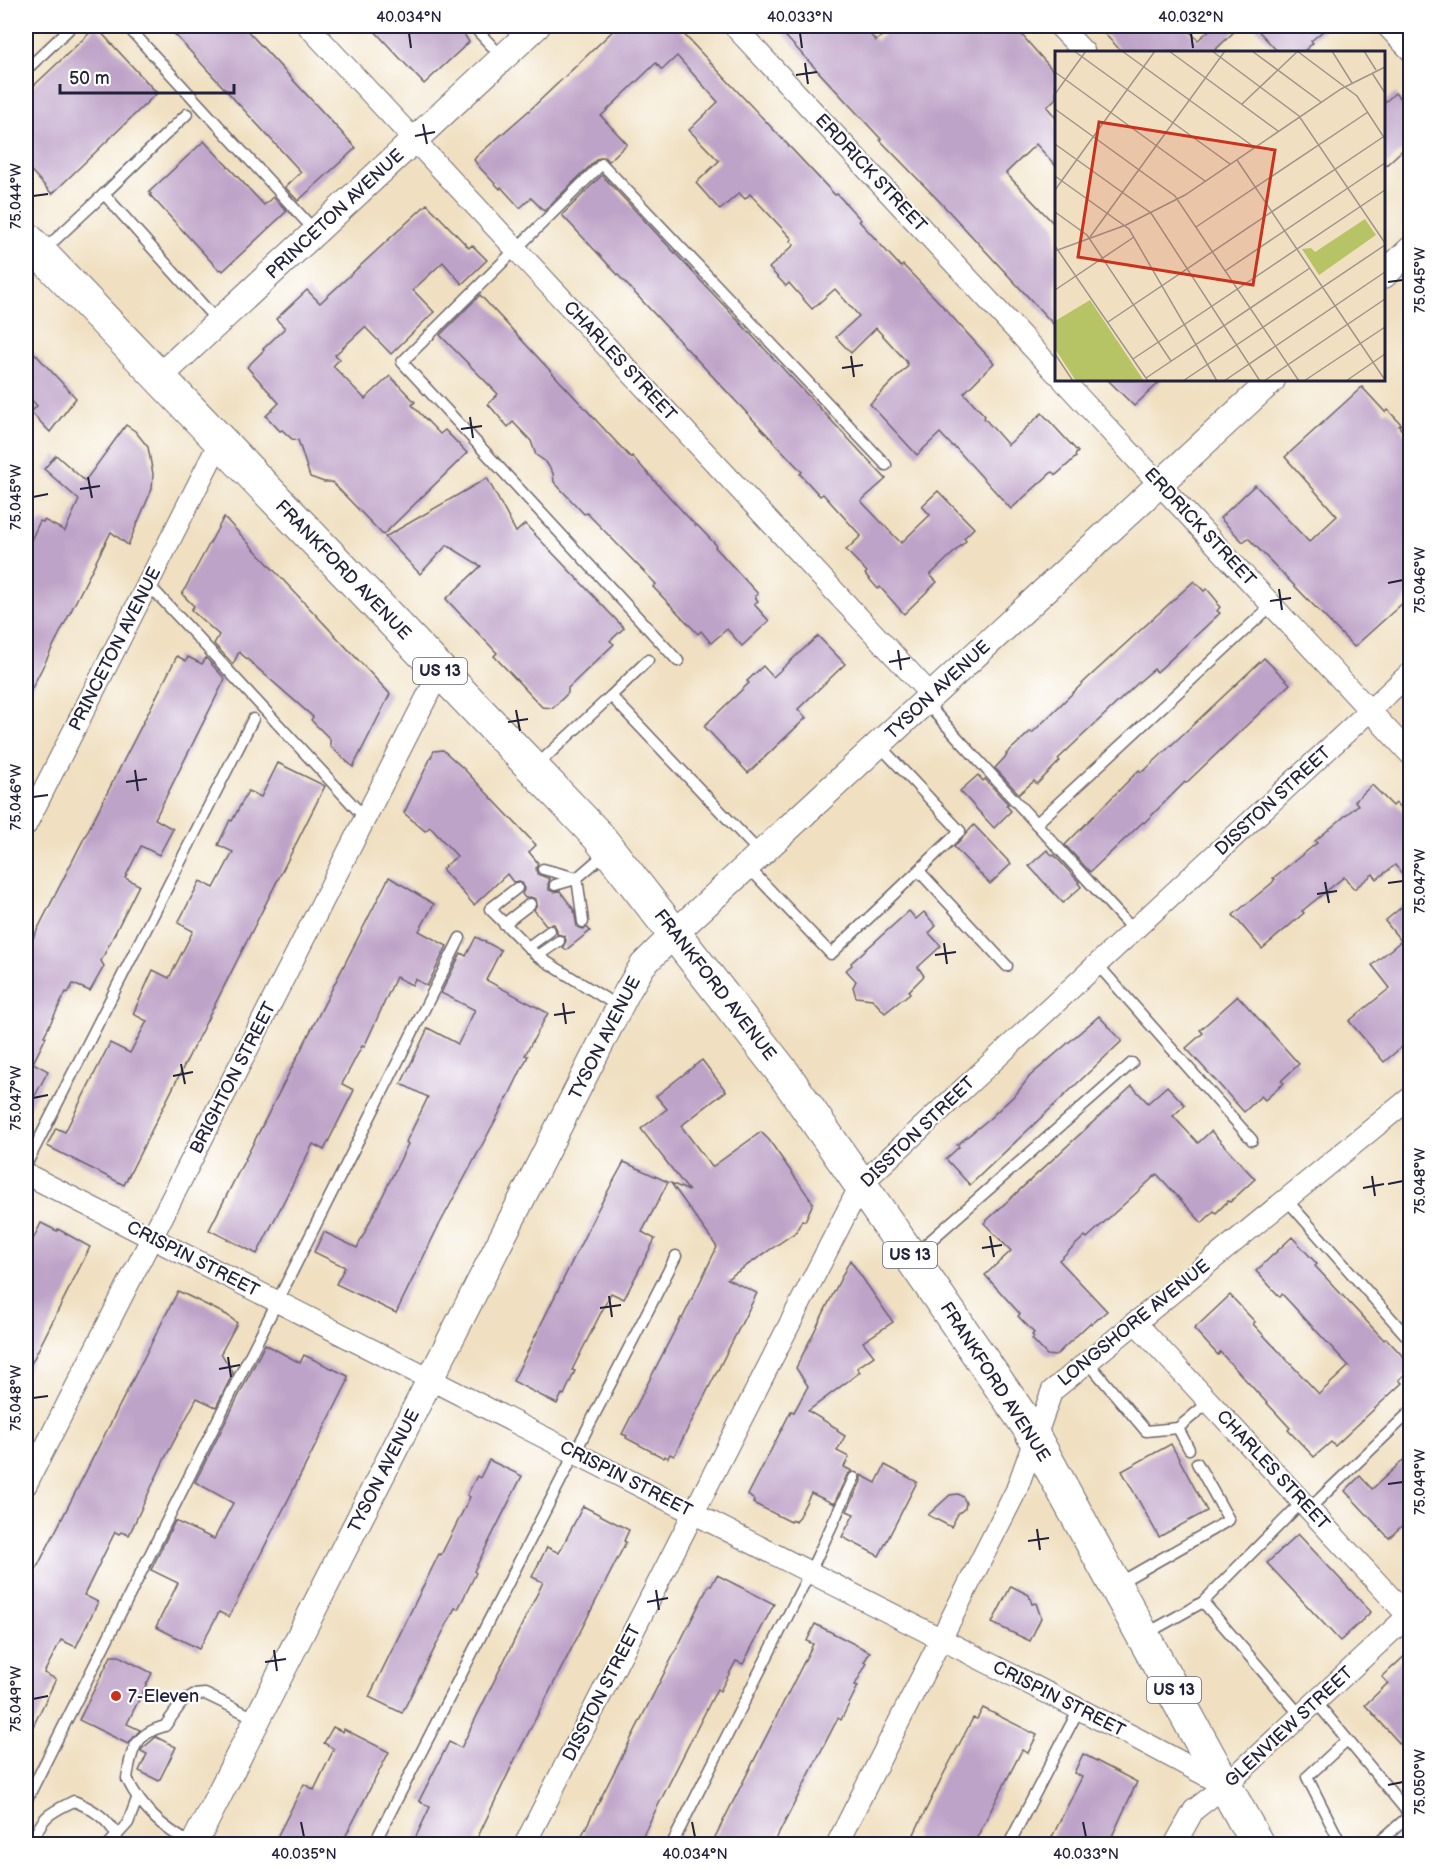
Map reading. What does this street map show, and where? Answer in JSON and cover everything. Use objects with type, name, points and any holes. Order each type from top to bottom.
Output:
[{"type":"main road","name":"FRANKFORD AVENUE","points":[[33,246],[610,850],[784,1074],[1021,1414],[1257,1845]]},
{"type":"street","name":"CHARLES STREET","points":[[308,26],[928,699]]},
{"type":"street","name":"PRINCETON AVENUE","points":[[159,377],[537,26]]},
{"type":"street","name":"ERDRICK STREET","points":[[734,26],[1055,372]]},
{"type":"street","points":[[1059,26],[1083,51]]},
{"type":"street","points":[[1387,26],[1410,50]]},
{"type":"street","points":[[1385,274],[1410,250]]},
{"type":"street","name":"ERDRICK STREET","points":[[1064,381],[1410,754]]},
{"type":"street","name":"TYSON AVENUE","points":[[193,1845],[643,965],[1271,381]]},
{"type":"street","name":"PRINCETON AVENUE","points":[[26,825],[220,441]]},
{"type":"street","name":"BRIGHTON STREET","points":[[26,1485],[440,671]]},
{"type":"street","name":"DISSTON STREET","points":[[525,1845],[861,1184],[1410,673]]},
{"type":"street","name":"LONGSHORE AVENUE","points":[[837,1845],[1016,1491],[1052,1391],[1410,1098]]},
{"type":"street","name":"CRISPIN STREET","points":[[26,1174],[1079,1709],[1225,1786]]},
{"type":"street","name":"CHARLES STREET","points":[[1135,1322],[1410,1616]]},
{"type":"street","name":"GLENVIEW STREET","points":[[1175,1845],[1194,1810],[1225,1786],[1410,1616]]},
{"type":"street","points":[[26,1841],[32,1844]]},
{"type":"lane","points":[[26,69],[68,30],[64,26]]},
{"type":"lane","points":[[127,26],[315,232]]},
{"type":"lane","points":[[473,26],[503,58]]},
{"type":"lane","points":[[33,246],[104,194],[187,114]]},
{"type":"lane","points":[[678,661],[402,362],[603,164],[886,465]]},
{"type":"lane","points":[[104,194],[219,322]]},
{"type":"lane","points":[[148,584],[365,818]]},
{"type":"lane","points":[[1036,824],[1272,604]]},
{"type":"lane","points":[[533,769],[648,660]]},
{"type":"lane","points":[[611,696],[831,954],[960,831],[879,745]]},
{"type":"lane","points":[[928,699],[1036,824],[1134,931]]},
{"type":"lane","points":[[26,1165],[254,719]]},
{"type":"lane","points":[[555,885],[577,879],[610,850]]},
{"type":"lane","points":[[543,868],[577,879]]},
{"type":"lane","points":[[919,871],[1007,966]]},
{"type":"lane","points":[[575,911],[577,879]]},
{"type":"lane","points":[[577,879],[583,922]]},
{"type":"lane","points":[[517,888],[490,909],[537,956],[620,1007]]},
{"type":"lane","points":[[504,924],[530,904]]},
{"type":"lane","points":[[528,948],[550,931]]},
{"type":"lane","points":[[26,1801],[460,938]]},
{"type":"lane","points":[[537,956],[559,941]]},
{"type":"lane","points":[[1097,964],[1252,1140]]},
{"type":"lane","points":[[911,1257],[1132,1063]]},
{"type":"lane","points":[[1286,1199],[1410,1340]]},
{"type":"lane","points":[[374,1845],[676,1256]]},
{"type":"lane","points":[[1087,1361],[1146,1431],[1178,1428],[1209,1402]]},
{"type":"lane","points":[[1144,1635],[1203,1602],[1410,1412]]},
{"type":"lane","points":[[1178,1428],[1189,1449]]},
{"type":"lane","points":[[1116,1585],[1229,1520],[1197,1463]]},
{"type":"lane","points":[[672,1845],[810,1572],[854,1478]]},
{"type":"lane","points":[[1203,1602],[1308,1709],[1347,1740],[1410,1815],[1377,1845]]},
{"type":"lane","points":[[193,1845],[155,1820],[137,1799],[126,1779],[134,1745],[152,1730],[165,1726],[183,1701],[193,1695],[205,1694],[258,1719]]},
{"type":"lane","points":[[1010,1845],[1079,1709]]},
{"type":"lane","points":[[1341,1845],[1307,1777],[1347,1740]]},
{"type":"lane","points":[[113,1840],[128,1822],[137,1799]]},
{"type":"lane","points":[[32,1844],[40,1824],[49,1813],[74,1801],[101,1815],[111,1824],[113,1840]]},
{"type":"building","points":[[167,26],[243,26],[356,148],[298,201],[285,187],[301,172]]},
{"type":"building","points":[[370,26],[459,26],[469,42],[424,84]]},
{"type":"building","points":[[618,26],[676,26],[994,363],[964,393],[1008,445],[1042,413],[1078,452],[1076,457],[1056,475],[1052,472],[1011,509],[940,433],[917,455],[870,404],[908,366],[906,361],[876,328],[851,353],[836,337],[859,316],[835,289],[812,309],[789,283],[786,286],[769,268],[794,245],[790,241],[792,239],[750,194],[745,199],[739,193],[720,210],[696,183],[719,161],[689,130],[718,102],[677,56],[662,70],[656,63],[601,116],[627,144],[609,161],[604,157],[597,159],[544,211],[531,198],[520,208],[474,160]]},
{"type":"building","points":[[776,26],[862,26],[876,41],[893,26],[903,34],[911,26],[1012,26],[1021,34],[1055,73],[1055,99],[1047,107],[1055,117],[1055,165],[1036,144],[1006,173],[1055,225],[1055,326],[880,140]]},
{"type":"building","points":[[1097,26],[1184,26],[1198,40],[1214,26],[1240,26],[1214,51],[1121,51]]},
{"type":"building","points":[[1254,26],[1329,26],[1311,41],[1313,43],[1304,51],[1277,51]]},
{"type":"building","points":[[96,27],[157,93],[52,194],[26,165],[26,93]]},
{"type":"building","points":[[1395,93],[1410,110],[1410,143],[1385,166],[1385,102]]},
{"type":"building","points":[[204,141],[264,205],[273,197],[287,211],[223,271],[219,270],[149,192]]},
{"type":"building","points":[[602,175],[886,479],[861,501],[901,543],[930,515],[922,506],[938,491],[974,528],[964,538],[966,541],[930,575],[937,582],[904,614],[880,587],[878,589],[865,574],[867,572],[846,550],[861,536],[823,494],[820,496],[800,474],[802,472],[562,215]]},
{"type":"building","points":[[427,204],[469,248],[472,245],[487,260],[462,284],[443,262],[413,290],[434,312],[391,354],[365,327],[335,355],[340,359],[333,366],[365,399],[390,376],[415,402],[412,405],[440,434],[445,430],[467,453],[383,535],[332,482],[310,477],[298,440],[280,431],[266,416],[279,403],[247,367],[285,328],[276,319],[307,290],[320,303]]},
{"type":"building","points":[[480,295],[631,458],[632,456],[716,545],[715,547],[758,594],[755,597],[758,601],[754,604],[769,621],[742,646],[727,629],[711,643],[701,631],[698,634],[653,587],[656,584],[554,482],[553,473],[546,462],[536,455],[531,441],[513,422],[508,427],[488,404],[498,394],[440,335]]},
{"type":"building","points":[[26,344],[76,398],[50,432],[31,412],[37,406],[26,393]]},
{"type":"building","points":[[1109,381],[1161,381],[1134,406]]},
{"type":"building","points":[[1362,387],[1385,412],[1388,410],[1401,424],[1399,426],[1410,442],[1410,594],[1354,647],[1248,538],[1243,542],[1220,518],[1255,485],[1309,542],[1337,516],[1285,457]]},
{"type":"building","points":[[126,425],[135,431],[148,447],[153,474],[152,489],[128,545],[111,532],[26,700],[26,551],[40,521],[44,520],[65,531],[79,500],[44,469],[56,455],[85,481]]},
{"type":"building","points":[[487,478],[516,532],[525,524],[624,628],[610,641],[614,644],[568,688],[568,693],[553,708],[542,707],[494,656],[497,653],[446,599],[481,566],[447,545],[420,574],[385,537]]},
{"type":"building","points":[[224,517],[390,694],[353,767],[330,746],[330,739],[311,720],[313,717],[239,652],[233,664],[214,644],[219,635],[191,610],[194,606],[182,594]]},
{"type":"building","points":[[1194,581],[1204,591],[1207,589],[1218,602],[1220,607],[1217,611],[1220,613],[1157,672],[1154,669],[1140,681],[1058,759],[1060,761],[1037,784],[1034,781],[1019,794],[995,768],[1006,754],[1031,731],[1032,733]]},
{"type":"building","points":[[818,636],[845,664],[798,709],[806,718],[748,773],[704,726],[749,683],[747,681],[763,666],[773,677]]},
{"type":"building","points":[[177,656],[186,661],[188,657],[202,664],[206,658],[225,679],[155,819],[173,829],[159,855],[141,846],[125,878],[139,885],[101,961],[104,966],[90,991],[73,984],[68,993],[66,992],[44,1036],[46,1037],[33,1063],[48,1071],[26,1113],[26,952]]},
{"type":"building","points":[[1264,658],[1290,684],[1090,872],[1065,845],[1139,770],[1141,772],[1145,770]]},
{"type":"building","points":[[443,750],[536,845],[529,852],[538,863],[537,874],[550,879],[549,890],[560,891],[574,910],[577,927],[588,928],[590,931],[566,950],[563,947],[566,941],[565,936],[557,934],[554,924],[546,925],[534,910],[537,904],[536,899],[525,898],[522,894],[523,884],[519,881],[513,882],[507,874],[474,905],[442,869],[457,856],[430,827],[425,831],[404,813],[434,751]]},
{"type":"building","points":[[278,763],[325,786],[124,1185],[47,1146],[56,1128],[65,1132],[110,1043],[130,1053],[147,1021],[133,1014],[153,970],[169,978],[193,931],[178,923],[200,881],[214,888],[233,852],[218,845],[230,820],[232,821],[248,791],[261,797]]},
{"type":"building","points":[[978,775],[983,781],[985,779],[1008,804],[1006,805],[1011,811],[994,828],[960,791]]},
{"type":"building","points":[[1372,785],[1393,806],[1396,803],[1410,819],[1410,883],[1395,865],[1377,879],[1373,874],[1354,889],[1344,877],[1302,911],[1304,913],[1262,949],[1233,915],[1358,805],[1355,801]]},
{"type":"building","points":[[974,825],[1011,864],[990,884],[954,847]]},
{"type":"building","points":[[1047,850],[1079,882],[1081,887],[1063,903],[1029,866]]},
{"type":"building","points":[[389,877],[434,904],[419,931],[447,946],[427,986],[415,979],[412,985],[396,977],[364,1047],[362,1046],[342,1084],[354,1090],[324,1150],[313,1144],[257,1254],[209,1230]]},
{"type":"building","points":[[1410,900],[1410,1040],[1384,1062],[1349,1021],[1390,988],[1372,965],[1401,941],[1385,921]]},
{"type":"building","points":[[909,911],[916,919],[924,912],[936,926],[929,933],[941,946],[918,967],[924,976],[909,991],[910,993],[885,1013],[872,999],[856,997],[853,987],[856,981],[846,970]]},
{"type":"building","points":[[476,937],[501,950],[486,980],[548,1013],[525,1055],[528,1056],[510,1093],[436,1231],[396,1313],[336,1284],[345,1267],[314,1252],[324,1232],[357,1248],[408,1144],[406,1142],[428,1097],[401,1084],[428,1028],[458,1044],[475,1010],[441,993],[461,953],[466,956]]},
{"type":"building","points":[[1238,996],[1299,1064],[1281,1081],[1284,1083],[1265,1100],[1261,1096],[1244,1112],[1186,1048],[1203,1033],[1200,1030]]},
{"type":"building","points":[[1099,1016],[1122,1041],[970,1185],[946,1159],[959,1147],[957,1145],[1017,1093],[1030,1076]]},
{"type":"building","points":[[702,1060],[726,1091],[681,1126],[712,1167],[761,1132],[813,1203],[805,1221],[802,1220],[796,1232],[727,1279],[757,1293],[674,1456],[670,1454],[668,1458],[665,1456],[664,1458],[622,1434],[717,1247],[671,1183],[689,1191],[641,1129],[667,1109],[656,1096]]},
{"type":"building","points":[[1132,1086],[1148,1103],[1167,1086],[1185,1105],[1173,1116],[1198,1143],[1211,1131],[1255,1179],[1202,1223],[1157,1174],[1087,1238],[1085,1236],[1059,1260],[1107,1311],[1092,1324],[1090,1323],[1055,1356],[1047,1355],[1032,1339],[1034,1333],[1018,1316],[1020,1314],[985,1275],[1011,1251],[984,1223]]},
{"type":"building","points":[[624,1162],[668,1182],[642,1232],[655,1239],[624,1299],[611,1293],[572,1370],[575,1371],[564,1395],[562,1394],[557,1404],[513,1381],[598,1209]]},
{"type":"building","points":[[41,1223],[57,1231],[58,1229],[90,1247],[26,1374],[26,1254]]},
{"type":"building","points":[[1292,1237],[1317,1264],[1315,1266],[1384,1340],[1386,1338],[1410,1364],[1410,1369],[1399,1380],[1402,1383],[1335,1446],[1331,1442],[1314,1457],[1220,1352],[1218,1355],[1194,1329],[1230,1295],[1255,1322],[1253,1324],[1319,1394],[1349,1366],[1282,1294],[1280,1297],[1256,1271]]},
{"type":"building","points":[[850,1260],[893,1322],[863,1342],[874,1356],[857,1368],[860,1372],[808,1411],[838,1429],[837,1431],[845,1436],[837,1451],[849,1457],[844,1467],[852,1471],[847,1475],[834,1504],[811,1493],[796,1522],[792,1520],[791,1522],[753,1503],[754,1500],[748,1495],[791,1411],[794,1412],[808,1386],[796,1368]]},
{"type":"building","points":[[178,1291],[227,1315],[237,1323],[221,1353],[233,1373],[216,1407],[197,1398],[164,1460],[129,1535],[115,1532],[84,1595],[98,1602],[76,1647],[61,1640],[44,1673],[56,1679],[26,1741],[26,1589]]},
{"type":"building","points":[[265,1344],[300,1363],[304,1355],[348,1376],[348,1381],[229,1617],[219,1612],[199,1649],[156,1627],[178,1583],[151,1570],[175,1521],[214,1539],[233,1503],[195,1482]]},
{"type":"building","points":[[1171,1444],[1207,1511],[1159,1537],[1122,1471]]},
{"type":"building","points":[[1410,1454],[1410,1518],[1389,1538],[1345,1491],[1360,1476],[1372,1489]]},
{"type":"building","points":[[489,1460],[522,1476],[474,1571],[476,1573],[458,1609],[455,1608],[402,1713],[369,1697],[439,1554],[441,1555],[470,1497],[467,1495],[477,1476],[480,1478]]},
{"type":"building","points":[[885,1465],[917,1482],[879,1556],[842,1537],[854,1514],[847,1511],[861,1481],[861,1475],[876,1483]]},
{"type":"building","points":[[958,1494],[966,1503],[965,1508],[958,1514],[951,1527],[928,1515],[950,1495]]},
{"type":"building","points":[[583,1506],[629,1530],[624,1541],[626,1542],[516,1757],[474,1845],[412,1845],[430,1807],[419,1801],[449,1742],[461,1748],[543,1582],[532,1577],[547,1547],[559,1553]]},
{"type":"building","points":[[1298,1534],[1371,1612],[1340,1641],[1267,1563]]},
{"type":"building","points":[[717,1575],[774,1604],[743,1664],[736,1661],[720,1691],[717,1689],[638,1845],[577,1845],[709,1585],[711,1586]]},
{"type":"building","points":[[1011,1586],[1029,1595],[1032,1604],[1036,1603],[1041,1618],[1030,1641],[992,1623]]},
{"type":"building","points":[[815,1624],[870,1652],[864,1662],[867,1663],[855,1685],[858,1686],[841,1720],[838,1718],[773,1845],[711,1845],[813,1644],[807,1641]]},
{"type":"building","points":[[1410,1651],[1410,1755],[1365,1705],[1388,1683],[1382,1677]]},
{"type":"building","name":"7-Eleven","points":[[111,1656],[119,1656],[152,1673],[127,1724],[140,1730],[128,1744],[79,1720]]},
{"type":"building","points":[[983,1708],[1037,1735],[1028,1753],[1022,1750],[973,1845],[912,1845],[917,1836],[914,1834],[941,1779],[973,1718],[977,1719]]},
{"type":"building","points":[[333,1727],[343,1732],[344,1729],[389,1752],[341,1845],[273,1845],[304,1784],[314,1790],[334,1749],[324,1743]]},
{"type":"building","points":[[156,1737],[176,1747],[159,1781],[139,1771],[147,1754],[141,1751],[142,1749]]},
{"type":"building","points":[[1083,1754],[1137,1782],[1108,1845],[1048,1845],[1082,1777],[1074,1773]]},
{"type":"place","name":"7-Eleven","points":[[116,1696]]}]
